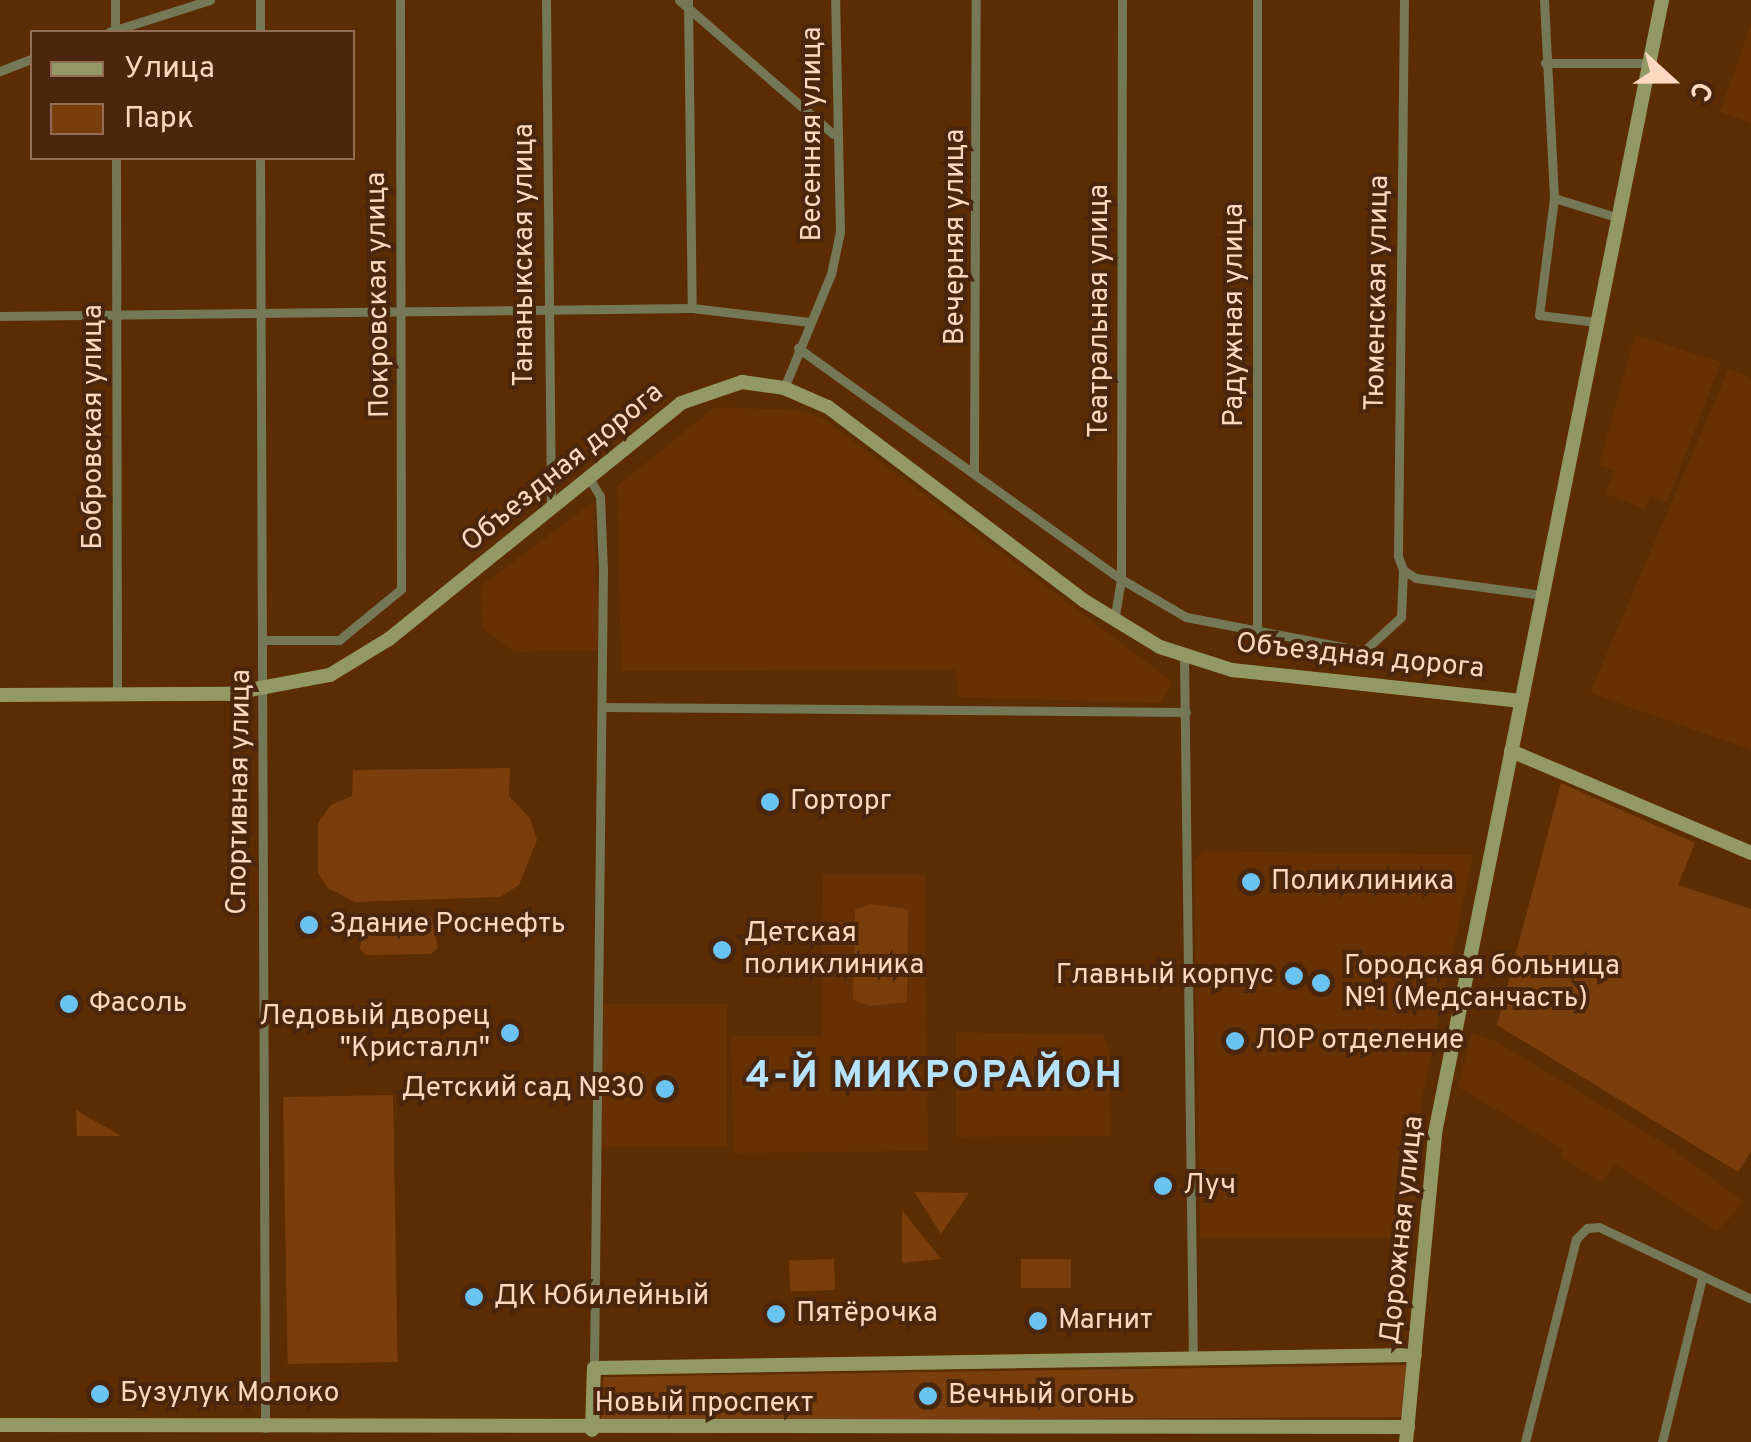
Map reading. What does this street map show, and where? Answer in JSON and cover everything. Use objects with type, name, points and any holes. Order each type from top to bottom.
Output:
[{"type":"main road","name":"Дорожная улица","points":[[1407,1435],[1435,1133],[1662,0]]},
{"type":"main road","name":"Объездная дорога","points":[[0,695],[262,692],[330,675],[369,654],[698,393],[742,382],[784,388],[828,407],[878,439],[1114,622],[1184,656],[1264,674],[1522,700]]},
{"type":"main road","points":[[1511,751],[1751,852]]},
{"type":"main road","points":[[592,1430],[594,1368],[1415,1355]]},
{"type":"main road","name":"Новый проспект","points":[[0,1425],[265,1428],[484,1436],[592,1430],[1407,1435]]},
{"type":"street","points":[[113,30],[115,0]]},
{"type":"street","points":[[119,30],[210,0]]},
{"type":"street","points":[[260,0],[260,30]]},
{"type":"street","name":"Покровская улица","points":[[264,640],[338,640],[401,590],[400,0]]},
{"type":"street","name":"Тананыкская улица","points":[[546,0],[551,510]]},
{"type":"street","points":[[679,0],[834,134]]},
{"type":"street","name":"Весенняя улица","points":[[784,388],[831,274],[840,232],[834,134],[835,0]]},
{"type":"street","name":"Вечерняя улица","points":[[974,474],[976,0]]},
{"type":"street","name":"Театральная улица","points":[[1114,622],[1122,579],[1122,0]]},
{"type":"street","name":"Радужная улица","points":[[1257,0],[1258,630]]},
{"type":"street","name":"Тюменская улица","points":[[1258,630],[1364,651],[1402,617],[1404,0]]},
{"type":"street","points":[[1544,0],[1554,198],[1539,315],[1596,322]]},
{"type":"street","points":[[688,4],[692,308]]},
{"type":"street","points":[[0,71],[30,61]]},
{"type":"street","points":[[1545,64],[1648,63]]},
{"type":"street","name":"Бобровская улица","points":[[116,160],[117,696]]},
{"type":"street","name":"Спортивная улица","points":[[260,160],[265,1428]]},
{"type":"street","points":[[1554,198],[1616,217]]},
{"type":"street","points":[[0,316],[547,313],[692,308],[809,322]]},
{"type":"street","points":[[798,348],[1122,579],[1186,617],[1258,630]]},
{"type":"street","points":[[589,478],[602,509],[604,706],[598,752],[594,1368]]},
{"type":"street","points":[[1403,570],[1416,578],[1542,595]]},
{"type":"street","points":[[1184,656],[1193,1358]]},
{"type":"street","points":[[604,706],[1186,712]]},
{"type":"street","points":[[1525,1442],[1576,1239],[1586,1228],[1599,1227],[1751,1298]]},
{"type":"street","points":[[1662,1442],[1702,1278]]},
{"type":"shaded area","points":[[1751,24],[1751,123],[1720,112]]},
{"type":"shaded area","points":[[1635,335],[1721,362],[1667,502],[1650,496],[1645,509],[1606,494],[1614,471],[1599,465]]},
{"type":"shaded area","points":[[1729,368],[1751,378],[1751,750],[1590,693]]},
{"type":"shaded area","points":[[715,407],[795,410],[823,418],[1173,682],[1161,703],[958,697],[955,670],[621,671],[617,486]]},
{"type":"shaded area","points":[[593,502],[600,650],[515,652],[482,628],[481,586]]},
{"type":"shaded area","name":"Городская больница №1 (Медсанчасть)","points":[[1203,851],[1473,855],[1421,1104],[1413,1238],[1200,1238],[1194,862]]},
{"type":"shaded area","points":[[823,875],[925,875],[928,1151],[733,1153],[731,1036],[822,1036]]},
{"type":"shaded area","name":"Детский сад №30","points":[[602,1004],[727,1004],[727,1147],[602,1147]]},
{"type":"shaded area","points":[[956,1032],[1103,1035],[1110,1054],[1111,1136],[956,1137]]},
{"type":"shaded area","points":[[1471,1033],[1497,1042],[1667,1145],[1744,1202],[1717,1231],[1615,1164],[1602,1182],[1561,1157],[1562,1149],[1458,1087]]},
{"type":"green space","points":[[510,768],[509,796],[530,818],[537,840],[519,885],[500,897],[355,902],[328,888],[318,873],[318,823],[331,805],[352,796],[353,770]]},
{"type":"green space","points":[[1561,783],[1695,843],[1678,885],[1751,909],[1751,1151],[1738,1172],[1497,1025]]},
{"type":"green space","points":[[869,904],[908,909],[907,1002],[871,1006],[853,1000],[855,910]]},
{"type":"green space","points":[[365,916],[431,916],[438,947],[431,954],[366,955],[360,949]]},
{"type":"green space","points":[[393,1095],[398,1362],[288,1364],[283,1097]]},
{"type":"green space","points":[[76,1110],[121,1136],[77,1136]]},
{"type":"green space","points":[[914,1192],[969,1193],[941,1234]]},
{"type":"green space","points":[[902,1210],[941,1259],[902,1263]]},
{"type":"green space","points":[[834,1259],[835,1290],[790,1292],[789,1261]]},
{"type":"green space","points":[[1021,1259],[1071,1259],[1071,1288],[1021,1288]]},
{"type":"green space","points":[[1406,1365],[1401,1417],[601,1421],[603,1377]]},
{"type":"place","name":"Горторг","points":[[770,802]]},
{"type":"place","name":"Поликлиника","points":[[1251,882]]},
{"type":"place","name":"Здание Роснефть","points":[[309,925]]},
{"type":"place","name":"Детская поликлиника","points":[[722,950]]},
{"type":"place","name":"Главный корпус","points":[[1294,976]]},
{"type":"place","name":"Городская больница №1 (Медсанчасть)","points":[[1321,983]]},
{"type":"place","name":"Фасоль","points":[[69,1004]]},
{"type":"place","name":"Ледовый дворец \"Кристалл\"","points":[[510,1033]]},
{"type":"place","name":"ЛОР отделение","points":[[1235,1041]]},
{"type":"place","name":"Детский сад №30","points":[[665,1089]]},
{"type":"place","name":"Луч","points":[[1163,1186]]},
{"type":"place","name":"ДК Юбилейный","points":[[474,1297]]},
{"type":"place","name":"Пятёрочка","points":[[776,1314]]},
{"type":"place","name":"Магнит","points":[[1038,1321]]},
{"type":"place","name":"Бузулук Молоко","points":[[100,1394]]},
{"type":"place","name":"Вечный огонь","points":[[928,1396]]},
{"type":"district","name":"4-Й МИКРОРАЙОН","points":[[935,1078]]}]
